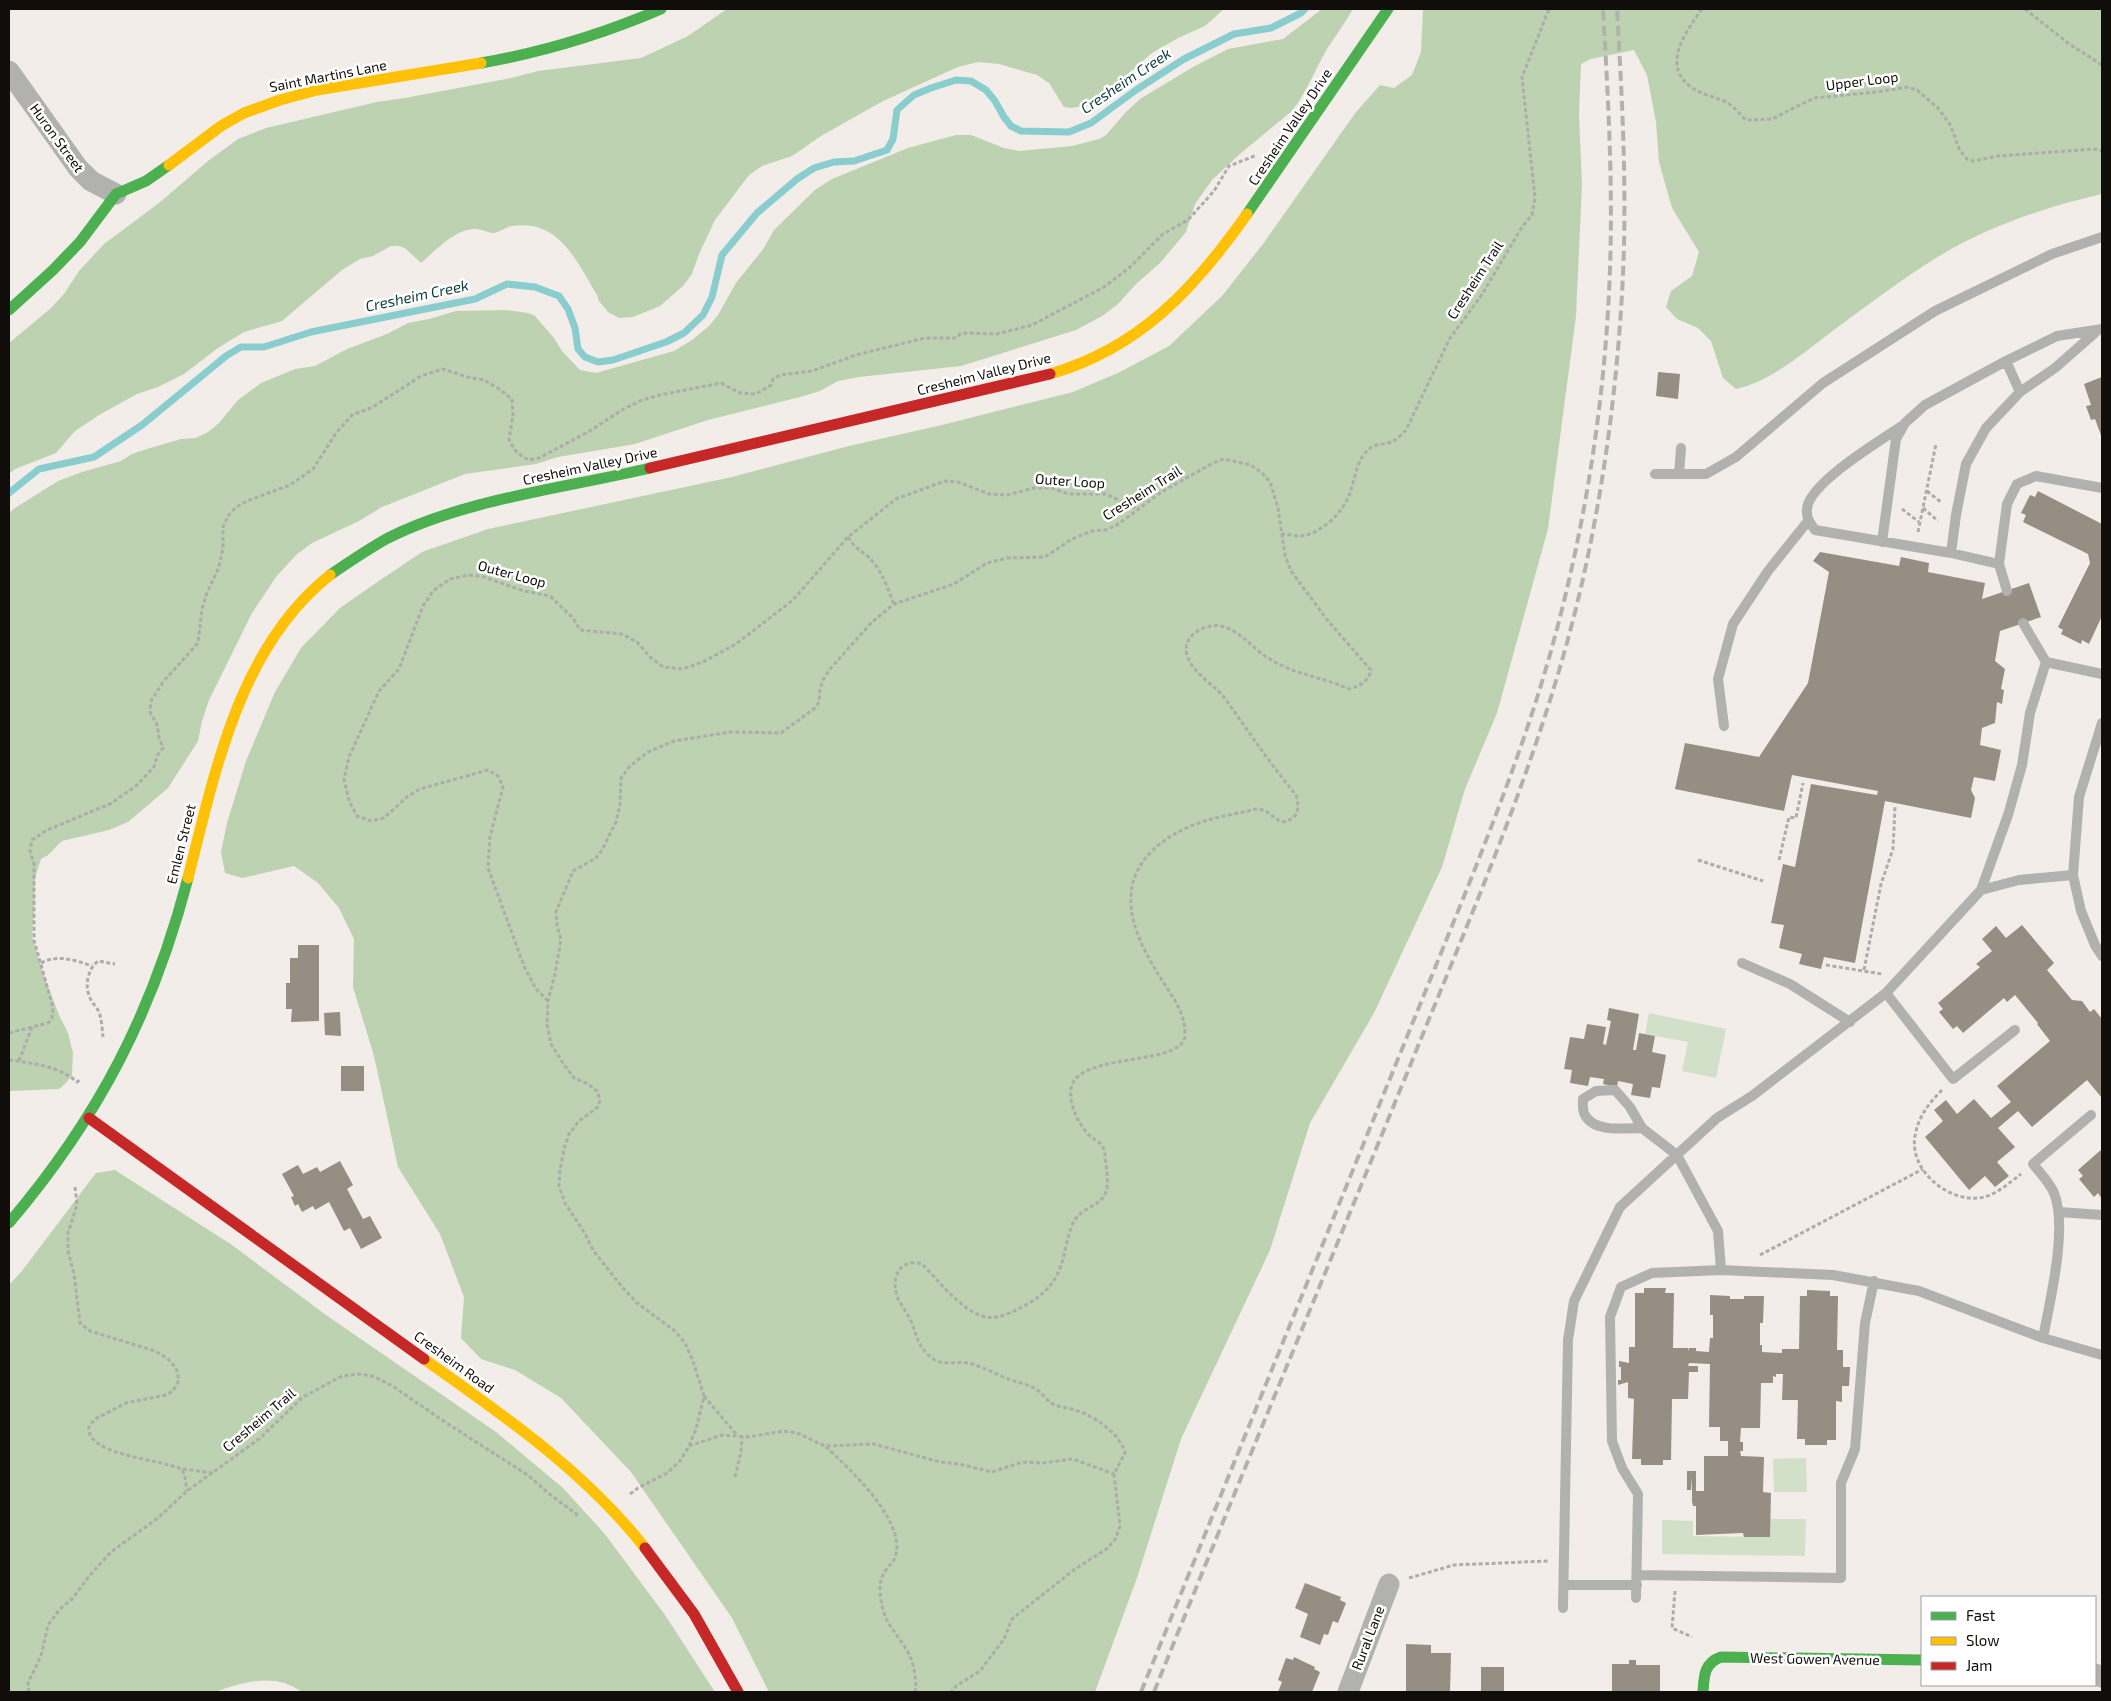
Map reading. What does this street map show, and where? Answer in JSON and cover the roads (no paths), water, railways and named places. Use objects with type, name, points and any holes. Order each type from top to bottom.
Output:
[{"type":"main road","name":"Saint Martins Lane","points":[[116,194],[130,190],[149,180],[171,166],[219,127],[242,114],[266,104],[317,90],[544,51],[606,33],[662,9]]},
{"type":"main road","name":"Cresheim Valley Drive","points":[[430,520],[480,505],[661,466],[1038,377],[1075,366],[1110,350],[1140,332],[1173,305],[1222,250],[1277,174],[1388,9]]},
{"type":"main road","points":[[9,310],[81,243],[101,218],[116,194]]},
{"type":"main road","name":"Emlen Street","points":[[9,1224],[58,1164],[89,1118],[108,1086],[139,1023],[165,957],[230,723],[244,689],[258,663],[290,616],[326,578],[368,549],[430,520]]},
{"type":"main road","name":"Cresheim Road","points":[[89,1118],[506,1418],[567,1466],[591,1488],[641,1541],[683,1595],[715,1645],[738,1692]]},
{"type":"main road","name":"West Gowen Avenue","points":[[1703,1692],[1705,1668],[1709,1662],[1721,1657],[1921,1660]]},
{"type":"street","name":"Huron Street","points":[[9,71],[78,168],[91,181],[116,194]]},
{"type":"street","name":"Rural Lane","points":[[1348,1692],[1389,1584]]},
{"type":"lane","points":[[1655,474],[1706,474],[1736,457],[1823,383],[1935,311],[2052,254],[2102,237]]},
{"type":"lane","points":[[1999,564],[1951,553],[1815,530],[1808,521],[1806,507],[1818,489],[1848,462],[1905,423],[1925,405],[2057,336],[2100,330]]},
{"type":"lane","points":[[1951,553],[1956,514],[1966,464],[1986,428],[2020,392],[2055,368],[2100,330]]},
{"type":"lane","points":[[2006,361],[2020,392]]},
{"type":"lane","points":[[1882,542],[1896,439],[1905,423]]},
{"type":"lane","points":[[1679,474],[1681,448]]},
{"type":"lane","points":[[2007,590],[1999,564],[2007,504],[2017,484],[2036,476],[2102,488]]},
{"type":"lane","points":[[1724,726],[1718,679],[1733,624],[1768,571],[1808,521]]},
{"type":"lane","points":[[2023,623],[2046,662],[2102,674]]},
{"type":"lane","points":[[1564,1608],[1568,1340],[1574,1301],[1620,1207],[1717,1118],[1752,1096],[1886,993],[1981,890],[2008,815],[2022,765],[2030,713],[2046,662]]},
{"type":"lane","points":[[2102,723],[2079,797],[2073,875],[2081,911],[2095,945],[2102,956]]},
{"type":"lane","points":[[1981,890],[2019,880],[2073,875]]},
{"type":"lane","points":[[1742,963],[1790,984],[1850,1022]]},
{"type":"lane","points":[[1886,993],[1953,1079],[2015,1030]]},
{"type":"lane","points":[[1642,1128],[1607,1128],[1593,1124],[1584,1115],[1583,1099],[1596,1091],[1615,1090],[1630,1107],[1642,1128],[1677,1155],[1718,1231],[1721,1270]]},
{"type":"lane","points":[[2043,1338],[2056,1270],[2059,1212],[2054,1191],[2033,1164],[2091,1116]]},
{"type":"lane","points":[[2059,1212],[2102,1214]]},
{"type":"lane","points":[[1636,1598],[1638,1494],[1622,1468],[1612,1441],[1610,1317],[1620,1287],[1652,1273],[1740,1270],[1833,1275],[1874,1281],[1919,1291],[2043,1338],[2102,1355]]},
{"type":"lane","points":[[1564,1585],[1676,1576],[1841,1578],[1841,1483],[1855,1449],[1865,1323],[1874,1281]]},
{"type":"waterway","name":"Cresheim Creek","points":[[9,493],[39,469],[94,457],[142,425],[226,356],[241,347],[264,347],[311,332],[475,299],[507,284],[535,287],[559,296],[568,309],[575,328],[578,349],[585,357],[598,362],[613,360],[666,342],[684,333],[703,315],[712,297],[722,255],[757,213],[797,179],[814,168],[834,162],[854,161],[887,150],[893,139],[897,110],[914,95],[956,80],[971,81],[986,90],[1011,126],[1021,131],[1069,132],[1091,123],[1136,90],[1184,59],[1234,34],[1271,28],[1301,13],[1305,9]]},
{"type":"railway","points":[[1141,1692],[1469,884],[1521,745],[1552,646],[1578,540],[1588,486],[1603,378],[1610,269],[1611,204],[1603,9]]},
{"type":"railway","points":[[1154,1692],[1486,878],[1530,762],[1567,643],[1582,583],[1604,468],[1621,314],[1624,175],[1617,9]]}]
